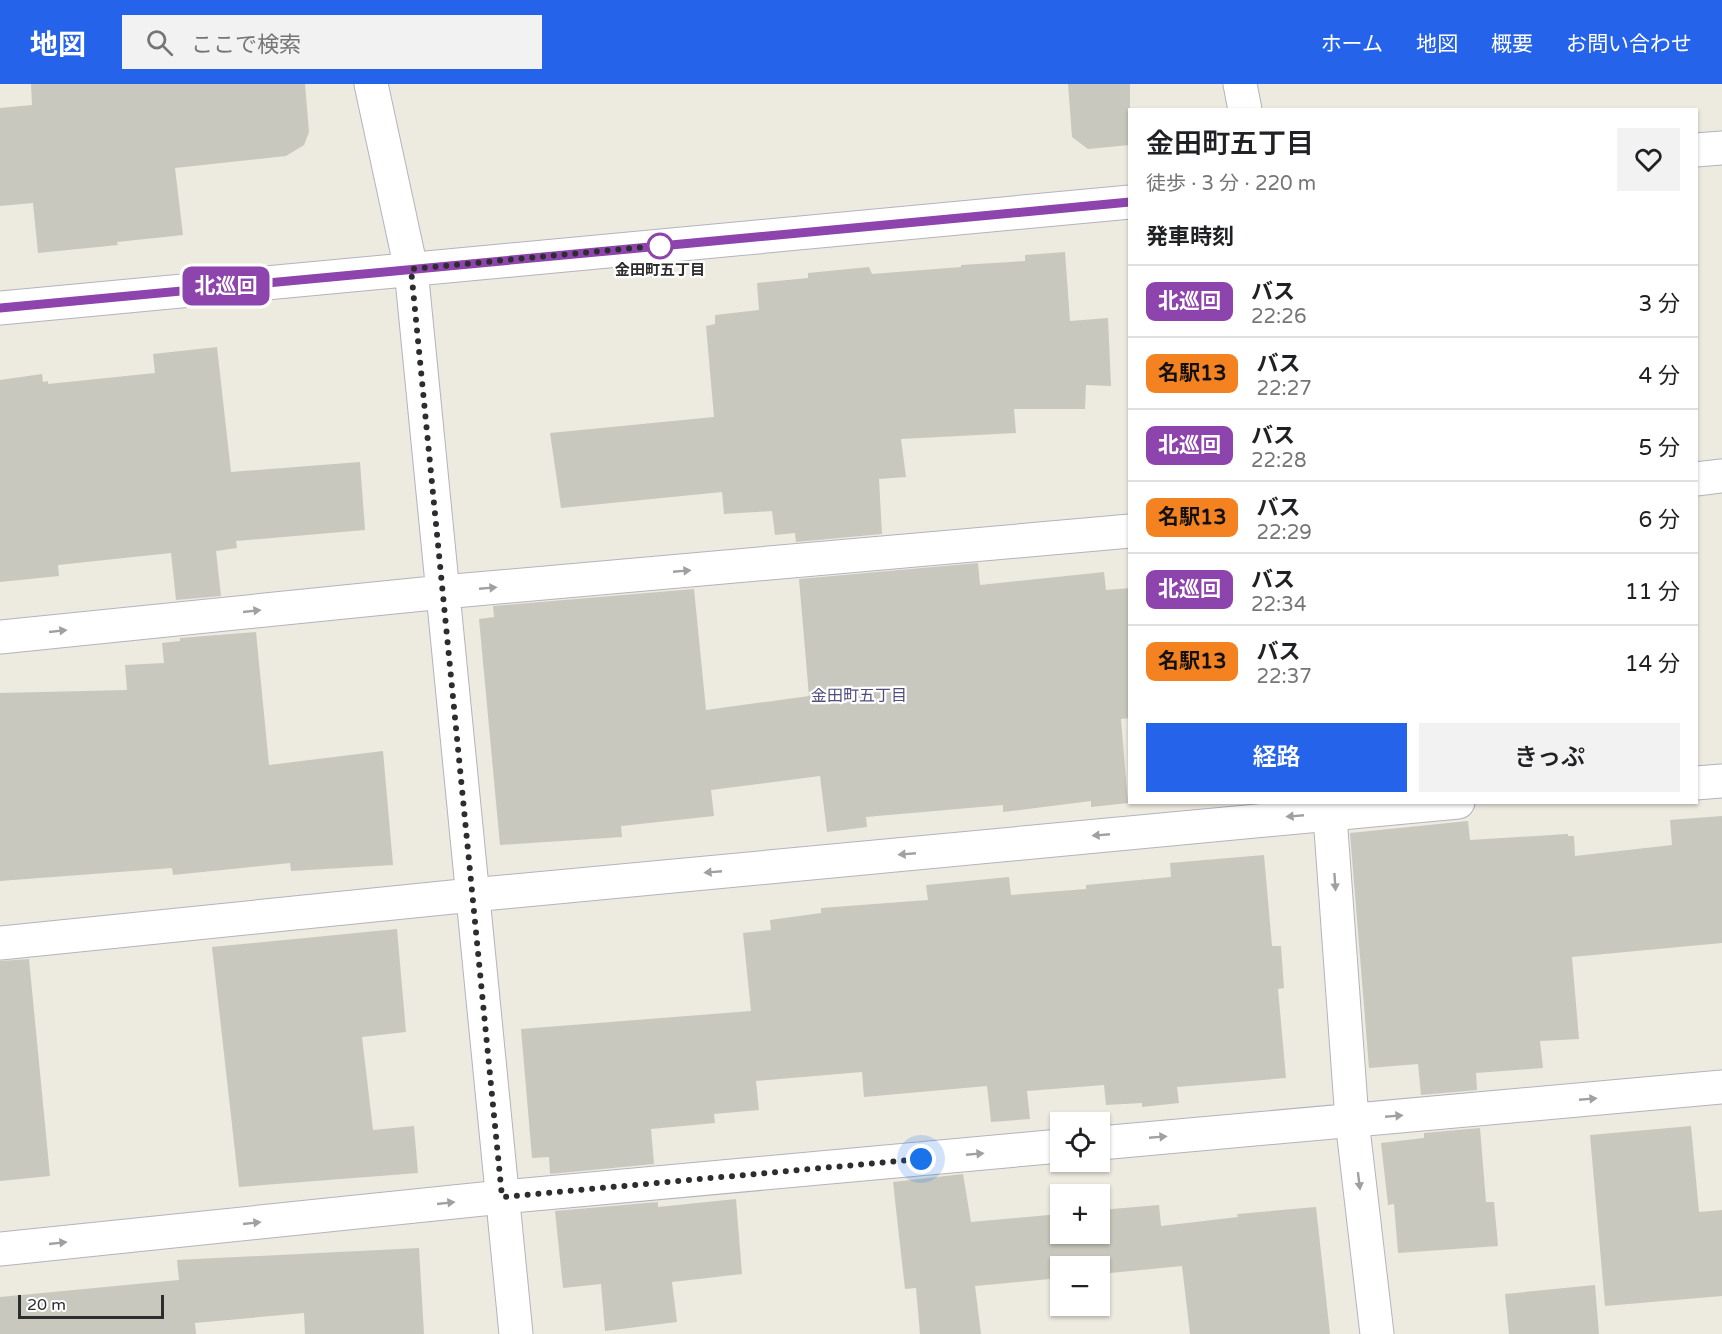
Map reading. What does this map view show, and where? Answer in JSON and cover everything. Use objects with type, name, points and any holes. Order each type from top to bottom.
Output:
[{"type":"street","points":[[371,84],[411,269],[516,1334]]},
{"type":"street","points":[[1240,84],[1245,108]]},
{"type":"street","points":[[1698,150],[1722,148]]},
{"type":"street","points":[[0,308],[1128,202]]},
{"type":"street","points":[[1698,479],[1722,476]]},
{"type":"street","points":[[0,637],[443,592],[1128,531]]},
{"type":"street","points":[[1698,783],[1722,781]]},
{"type":"street","points":[[0,943],[1329,808],[1415,804]]},
{"type":"street","points":[[1329,808],[1352,1120],[1377,1334]]},
{"type":"street","points":[[1110,1142],[1722,1087]]},
{"type":"street","points":[[0,1249],[502,1197],[1050,1147]]},
{"type":"building","points":[[31,84],[305,84],[309,132],[304,145],[286,156],[175,168],[183,235],[117,242],[118,245],[38,253],[33,203],[0,206],[0,108],[32,105]]},
{"type":"building","points":[[1068,84],[1130,84],[1128,145],[1088,149],[1072,137]]},
{"type":"building","points":[[1065,252],[1070,321],[1108,318],[1111,386],[1086,385],[1085,409],[1014,409],[1016,433],[901,439],[906,477],[879,479],[882,534],[796,542],[795,533],[775,535],[772,511],[724,514],[722,492],[561,508],[550,433],[714,417],[706,326],[715,324],[715,315],[759,310],[757,283],[808,278],[808,273],[869,267],[872,274],[1025,261],[1025,255]]},
{"type":"building","points":[[217,347],[231,472],[360,462],[365,530],[236,541],[237,548],[216,551],[221,596],[176,600],[171,553],[58,565],[59,576],[0,582],[0,380],[42,374],[43,382],[48,381],[48,384],[155,373],[153,354]]},
{"type":"building","points":[[978,563],[980,585],[1104,572],[1106,590],[1128,588],[1128,718],[1121,719],[1128,803],[1091,807],[1091,801],[1003,812],[1003,805],[866,817],[867,827],[827,832],[820,776],[711,790],[714,816],[621,826],[622,837],[500,845],[479,619],[494,617],[493,606],[694,589],[706,710],[809,696],[799,579]]},
{"type":"building","points":[[256,632],[269,765],[383,751],[393,865],[291,871],[290,863],[173,875],[172,868],[0,881],[0,693],[127,690],[125,665],[164,663],[162,643],[180,641],[180,638]]},
{"type":"building","points":[[1722,816],[1722,943],[1572,957],[1579,1039],[1540,1041],[1543,1068],[1476,1073],[1477,1090],[1421,1095],[1418,1064],[1369,1068],[1350,833],[1468,821],[1470,840],[1568,834],[1568,836],[1574,836],[1575,856],[1672,845],[1670,820]]},
{"type":"building","points":[[1264,855],[1272,946],[1281,946],[1284,988],[1278,989],[1286,1078],[1177,1087],[1179,1103],[1142,1107],[1142,1103],[1106,1105],[1104,1085],[1027,1091],[1030,1119],[991,1122],[987,1086],[864,1097],[862,1072],[756,1081],[759,1110],[714,1114],[715,1123],[651,1129],[654,1164],[550,1174],[549,1157],[532,1158],[521,1029],[751,1011],[743,933],[771,930],[770,920],[821,913],[821,908],[928,900],[926,885],[1009,877],[1011,895],[1086,889],[1086,885],[1171,877],[1170,863]]},
{"type":"building","points":[[397,929],[406,1032],[362,1037],[373,1130],[414,1126],[418,1173],[239,1187],[212,947]]},
{"type":"building","points":[[29,959],[50,1176],[0,1181],[0,961]]},
{"type":"building","points":[[1691,1126],[1699,1212],[1722,1210],[1722,1296],[1605,1306],[1590,1135]]},
{"type":"building","points":[[1480,1128],[1486,1202],[1494,1202],[1498,1246],[1398,1253],[1394,1204],[1388,1205],[1381,1143],[1424,1138],[1424,1133]]},
{"type":"building","points":[[963,1174],[971,1222],[1050,1215],[1050,1244],[1110,1244],[1110,1209],[1159,1205],[1161,1226],[1238,1217],[1237,1214],[1316,1207],[1330,1334],[1190,1334],[1182,1266],[1110,1273],[1110,1256],[1050,1256],[1050,1279],[975,1286],[981,1334],[920,1334],[916,1288],[905,1289],[893,1182]]},
{"type":"building","points":[[736,1199],[742,1274],[672,1282],[677,1322],[605,1331],[601,1284],[563,1288],[555,1211],[658,1202],[658,1207]]},
{"type":"building","points":[[419,1248],[424,1334],[305,1334],[304,1313],[195,1323],[196,1334],[0,1334],[0,1297],[179,1280],[177,1260]]},
{"type":"building","points":[[1595,1285],[1599,1334],[1509,1334],[1505,1294]]},
{"type":"bus line","name":"北巡回","points":[[0,308],[1128,202]]},
{"type":"place","name":"金田町五丁目","points":[[660,246]]},
{"type":"district","name":"金田町五丁目","points":[[859,696]]},
{"type":"route","points":[[660,246],[666,245],[411,269],[502,1197],[921,1159]]}]
